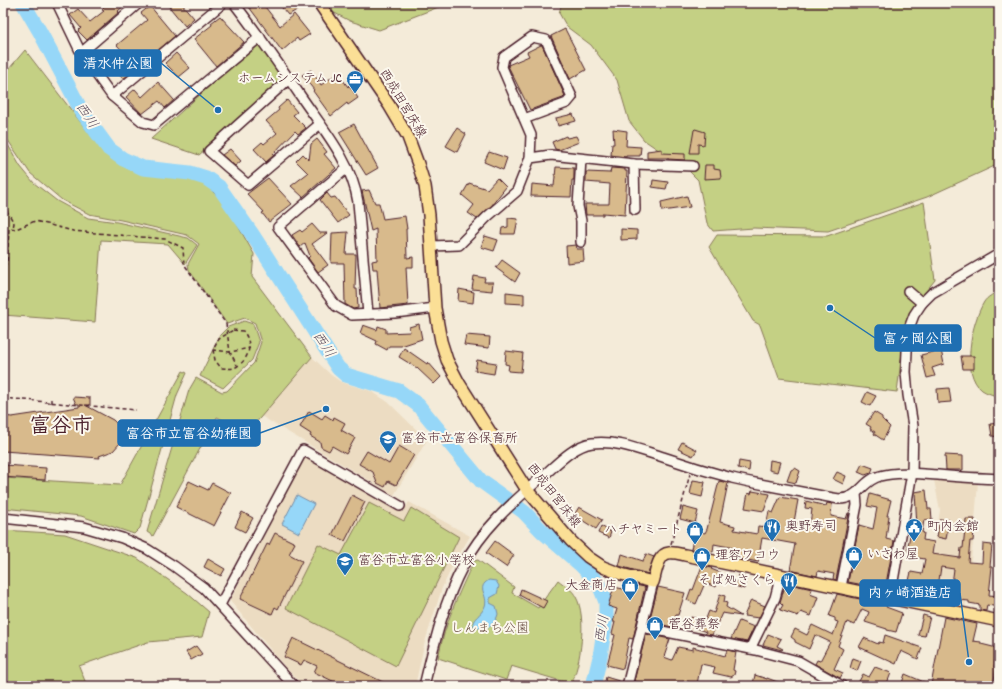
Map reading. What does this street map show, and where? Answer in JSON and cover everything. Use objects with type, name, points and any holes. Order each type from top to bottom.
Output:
[{"type":"main road","name":"西成田宮床線","points":[[319,3],[389,105],[408,137],[418,164],[425,186],[429,215],[435,308],[440,341],[447,360],[459,383],[523,493],[588,557],[603,567],[621,574],[653,582]]},
{"type":"main road","points":[[653,582],[660,559],[664,554],[669,553],[841,587],[999,621]]},
{"type":"street","points":[[60,3],[58,5],[81,53],[112,96],[143,122],[154,125],[260,37]]},
{"type":"street","points":[[81,53],[139,3]]},
{"type":"street","points":[[112,96],[223,3]]},
{"type":"street","points":[[234,3],[260,37],[342,157],[356,187],[368,314]]},
{"type":"street","points":[[431,246],[459,245],[487,217],[517,192],[530,158],[531,135],[524,119],[502,67],[504,57],[532,37],[546,40],[572,97],[567,104],[524,119]]},
{"type":"street","points":[[289,79],[209,151],[248,185],[320,124]]},
{"type":"street","points":[[530,158],[551,155],[634,164],[693,166]]},
{"type":"street","points":[[581,159],[578,206],[581,221],[581,242]]},
{"type":"street","points":[[634,164],[635,210]]},
{"type":"street","points":[[347,168],[278,227],[336,306],[352,315],[395,313],[435,308]]},
{"type":"street","points":[[890,598],[912,473],[913,426],[908,395],[908,331],[914,315],[922,303],[932,293],[999,254]]},
{"type":"street","points":[[908,291],[922,303]]},
{"type":"street","points":[[424,686],[439,622],[463,565],[488,529],[502,513],[523,493],[577,448],[591,443],[626,445],[732,478],[839,499],[848,498],[856,494],[871,480],[878,476],[912,473],[999,479]]},
{"type":"street","points":[[220,605],[303,450],[400,506]]},
{"type":"street","points":[[841,587],[857,505],[856,494]]},
{"type":"street","points":[[3,518],[84,527],[122,538],[147,549],[174,566],[204,588],[294,686]]},
{"type":"street","points":[[750,649],[775,598],[781,575]]},
{"type":"street","points":[[627,686],[653,582]]},
{"type":"street","points":[[642,627],[750,649],[798,661],[842,686]]},
{"type":"path","points":[[3,200],[7,176]]},
{"type":"path","points":[[3,204],[14,223],[13,228]]},
{"type":"path","points":[[3,228],[16,229],[35,221],[73,231],[165,239],[183,248],[184,264],[226,324],[226,333],[230,352],[237,365]]},
{"type":"path","points":[[3,264],[7,264],[10,228]]},
{"type":"path","points":[[233,330],[243,331],[248,337],[250,348],[248,355],[232,368],[221,368],[215,360],[213,350],[219,339],[226,333],[233,330]]},
{"type":"path","points":[[213,350],[230,352],[250,348]]},
{"type":"path","points":[[3,398],[136,410]]},
{"type":"path","points":[[51,398],[51,403]]},
{"type":"path","points":[[669,553],[692,466]]},
{"type":"shaded area","points":[[312,357],[331,375],[341,382],[371,391],[388,402],[427,440],[394,495],[261,416]]},
{"type":"shaded area","name":"富谷市立富谷小学校","points":[[305,456],[402,512],[409,502],[470,536],[453,565],[442,588],[424,645],[415,686],[304,686],[286,668],[230,601]]},
{"type":"shaded area","points":[[934,480],[978,482],[974,534],[965,610],[925,601],[940,510]]},
{"type":"green space","points":[[321,3],[449,3],[379,30],[350,21],[323,7]]},
{"type":"green space","points":[[562,3],[999,3],[999,164],[927,197],[828,231],[754,228],[713,231],[707,223],[698,180],[688,170],[644,140],[629,121],[617,80],[591,45],[567,27],[559,13]]},
{"type":"green space","points":[[256,44],[262,45],[286,80],[199,155],[151,139]]},
{"type":"green space","points":[[25,50],[105,154],[135,171],[174,175],[204,183],[226,205],[254,254],[252,277],[312,357],[248,432],[217,417],[153,536],[147,532],[189,390],[196,378],[222,392],[227,391],[254,363],[261,342],[255,323],[245,318],[227,324],[189,270],[188,264],[199,244],[187,235],[89,214],[62,200],[30,173],[3,133],[3,76]]},
{"type":"green space","points":[[3,136],[20,166],[34,183],[57,201],[88,218],[117,222],[188,238],[197,245],[185,264],[168,244],[101,240],[95,322],[3,315]]},
{"type":"green space","points":[[924,202],[935,280],[922,296],[905,329],[897,392],[779,378],[760,325],[753,321],[709,247],[717,235],[827,236]]},
{"type":"green space","points":[[999,290],[999,397],[982,390],[975,382],[971,372],[970,347],[972,334],[985,300]]},
{"type":"green space","points":[[244,321],[253,324],[259,342],[252,360],[223,388],[200,376],[220,335],[228,327]]},
{"type":"green space","points":[[183,371],[187,373],[177,395],[140,528],[134,534],[81,516],[3,508],[3,478],[120,485]]},
{"type":"green space","points":[[369,503],[404,521],[411,508],[459,537],[396,666],[286,608],[318,544],[341,555]]},
{"type":"green space","points":[[3,530],[65,534],[137,558],[187,593],[209,612],[202,637],[148,642],[79,666],[87,686],[3,686]]},
{"type":"green space","name":"しんまち公園","points":[[478,560],[514,587],[512,593],[538,608],[558,580],[575,594],[579,605],[582,628],[578,665],[571,684],[511,666],[506,680],[438,658],[444,632],[453,608],[474,561]]},
{"type":"water","points":[[297,495],[314,504],[299,533],[282,524]]},
{"type":"water","points":[[489,580],[496,581],[499,586],[497,594],[490,598],[490,603],[496,606],[498,614],[493,624],[483,629],[474,627],[473,622],[485,606],[486,602],[483,586]]},
{"type":"building","points":[[100,3],[127,3],[87,40],[78,31],[81,28],[70,15],[78,9],[90,22],[104,11],[102,10],[104,8]]},
{"type":"building","points":[[166,3],[181,3],[194,18],[185,26]]},
{"type":"building","points":[[246,3],[262,3],[280,26],[294,14],[310,34],[299,41],[297,38],[282,51]]},
{"type":"building","points":[[278,3],[292,3],[297,10],[288,15]]},
{"type":"building","points":[[150,6],[175,36],[123,79],[112,66],[127,56],[117,45],[147,20],[141,13]]},
{"type":"building","points":[[220,16],[244,42],[216,66],[194,39],[212,25],[211,23]]},
{"type":"building","points":[[565,29],[586,70],[570,79],[551,36]]},
{"type":"building","points":[[541,45],[565,96],[530,110],[508,65],[529,56],[527,52]]},
{"type":"building","points":[[176,53],[190,68],[179,77],[165,63]]},
{"type":"building","points":[[311,70],[321,85],[338,73],[358,98],[348,105],[347,103],[331,116],[302,75]]},
{"type":"building","points":[[158,82],[174,100],[165,108],[159,101],[142,114],[126,97],[135,89],[142,97]]},
{"type":"building","points":[[287,100],[297,112],[293,115],[306,128],[298,134],[295,131],[266,162],[254,149],[262,142],[264,144],[277,133],[266,121],[279,110],[278,108]]},
{"type":"building","points":[[573,114],[576,121],[558,126],[556,118]]},
{"type":"building","points":[[354,124],[378,168],[366,175],[339,132]]},
{"type":"building","points":[[457,128],[466,134],[457,152],[446,146]]},
{"type":"building","points":[[613,129],[627,131],[626,146],[641,147],[640,156],[626,157],[611,155],[612,144],[614,144]]},
{"type":"building","points":[[694,130],[705,132],[704,145],[698,144],[698,153],[690,153]]},
{"type":"building","points":[[566,136],[567,138],[576,136],[579,142],[559,150],[555,149],[552,142]]},
{"type":"building","points":[[317,139],[327,152],[324,154],[336,168],[303,197],[291,186],[308,173],[296,161],[303,154],[309,160],[311,144]]},
{"type":"building","points":[[230,149],[241,161],[235,166],[222,155]]},
{"type":"building","points":[[662,149],[662,153],[685,154],[685,160],[647,158],[647,151]]},
{"type":"building","points":[[489,152],[507,158],[503,170],[484,162]]},
{"type":"building","points":[[705,165],[714,165],[714,169],[720,170],[721,178],[704,179]]},
{"type":"building","points":[[556,167],[574,168],[574,180],[572,180],[571,197],[531,196],[532,184],[554,186]]},
{"type":"building","points":[[611,168],[625,169],[625,171],[627,171],[625,215],[603,213],[603,215],[586,215],[585,204],[609,204],[610,184],[586,182],[586,172],[610,173]]},
{"type":"building","points":[[268,178],[292,204],[269,222],[262,213],[264,212],[247,194]]},
{"type":"building","points":[[497,178],[506,187],[492,205],[477,219],[468,213],[474,205],[462,195],[469,183],[487,189]]},
{"type":"building","points":[[653,180],[668,182],[666,189],[652,187]]},
{"type":"building","points":[[369,190],[375,203],[379,203],[383,219],[405,216],[407,229],[407,258],[413,257],[413,267],[406,267],[408,305],[380,308],[377,269],[373,269],[372,261],[377,260],[376,229],[371,231],[362,191]]},
{"type":"building","points":[[327,193],[331,198],[335,197],[349,215],[338,223],[320,200]]},
{"type":"building","points":[[687,196],[690,207],[662,211],[661,202]]},
{"type":"building","points":[[508,218],[518,219],[515,234],[501,234],[502,228],[508,227]]},
{"type":"building","points":[[312,224],[320,233],[327,233],[312,244],[328,265],[318,272],[308,258],[310,256],[305,243],[300,247],[292,235],[300,230],[302,232]]},
{"type":"building","points":[[621,229],[637,230],[637,239],[621,240]]},
{"type":"building","points":[[348,232],[346,254],[356,254],[355,289],[357,289],[358,308],[353,309],[345,304],[344,263],[331,263],[332,233]]},
{"type":"building","points":[[485,236],[498,240],[494,251],[481,247]]},
{"type":"building","points":[[576,245],[577,249],[583,249],[584,261],[567,263],[566,246]]},
{"type":"building","points":[[502,260],[520,273],[515,282],[496,268]]},
{"type":"building","points":[[474,276],[485,278],[484,282],[493,282],[492,291],[472,289]]},
{"type":"building","points":[[459,289],[474,292],[473,303],[458,301]]},
{"type":"building","points":[[506,292],[524,294],[524,304],[506,303]]},
{"type":"building","points":[[419,324],[422,339],[401,346],[389,346],[387,350],[376,344],[377,341],[360,333],[363,325],[377,330],[378,326],[386,329],[386,333],[410,332],[409,327]]},
{"type":"building","points":[[466,335],[490,337],[489,348],[464,345]]},
{"type":"building","points":[[404,348],[427,364],[428,362],[441,377],[434,384],[417,368],[399,357]]},
{"type":"building","points":[[941,350],[944,364],[932,368],[935,376],[927,378],[921,355]]},
{"type":"building","points":[[506,351],[523,353],[521,372],[508,371],[509,365],[505,364]]},
{"type":"building","points":[[961,356],[974,356],[974,369],[963,369]]},
{"type":"building","points":[[477,360],[496,363],[494,374],[475,371]]},
{"type":"building","points":[[949,388],[951,402],[938,403],[937,389]]},
{"type":"building","points":[[867,392],[876,396],[870,406],[862,402]]},
{"type":"building","points":[[73,397],[90,398],[90,405],[85,405],[113,420],[118,425],[121,437],[120,443],[113,451],[99,456],[100,458],[3,451],[3,416],[12,417],[79,407],[79,404],[76,404]]},
{"type":"building","points":[[309,411],[322,419],[325,415],[333,420],[334,417],[345,423],[341,430],[355,438],[346,454],[332,446],[329,451],[321,447],[320,442],[300,427]]},
{"type":"building","points":[[874,412],[882,417],[882,419],[890,427],[883,440],[874,434],[875,432],[870,429],[871,427],[866,424]]},
{"type":"building","points":[[999,423],[999,437],[992,436],[990,424]]},
{"type":"building","points":[[682,442],[697,450],[693,456],[678,449]]},
{"type":"building","points":[[399,446],[414,455],[396,485],[388,481],[385,487],[377,483],[373,472],[359,464],[367,451],[389,464]]},
{"type":"building","points":[[945,455],[963,456],[963,470],[946,470]]},
{"type":"building","points":[[770,460],[780,462],[777,472],[769,470]]},
{"type":"building","points":[[739,461],[750,463],[749,471],[738,468]]},
{"type":"building","points":[[862,464],[873,468],[871,473],[865,475],[858,472]]},
{"type":"building","points":[[4,465],[46,468],[45,480],[3,477]]},
{"type":"building","points":[[795,468],[800,471],[796,483],[787,481],[791,470]]},
{"type":"building","points":[[837,472],[846,476],[843,484],[833,479]]},
{"type":"building","points":[[693,480],[705,482],[702,497],[690,494]]},
{"type":"building","points":[[189,481],[208,490],[212,483],[231,493],[214,526],[176,507]]},
{"type":"building","points":[[719,481],[728,483],[720,522],[735,526],[734,530],[757,534],[758,526],[766,527],[769,511],[773,513],[780,497],[798,500],[794,522],[810,525],[812,509],[805,508],[806,501],[826,506],[827,503],[832,504],[831,516],[846,519],[849,513],[836,580],[833,579],[834,574],[818,571],[817,576],[790,570],[795,544],[762,538],[758,562],[732,557],[734,548],[714,544],[713,552],[703,549],[702,551],[691,549],[695,530],[705,533],[707,529]]},
{"type":"building","points":[[926,490],[928,509],[931,509],[932,519],[924,520],[922,532],[924,533],[923,540],[934,542],[932,554],[960,558],[961,548],[963,548],[966,519],[975,519],[973,541],[970,541],[968,562],[982,563],[983,544],[992,545],[990,567],[992,567],[989,595],[999,596],[999,607],[987,605],[986,611],[980,610],[980,605],[969,603],[969,601],[950,599],[954,569],[941,567],[936,600],[906,594],[911,572],[922,574],[925,559],[906,556],[912,525],[917,526],[915,492]]},
{"type":"building","points":[[752,491],[770,494],[764,511],[745,508],[748,493],[751,494]]},
{"type":"building","points":[[870,494],[891,500],[887,516],[889,516],[886,539],[894,541],[885,589],[848,582],[859,525],[873,529],[877,508],[867,506]]},
{"type":"building","points":[[352,495],[365,502],[345,541],[332,535]]},
{"type":"building","points":[[579,507],[602,520],[596,529],[574,515]]},
{"type":"building","points":[[683,507],[698,511],[695,523],[680,519]]},
{"type":"building","points":[[242,512],[253,518],[245,532],[235,527]]},
{"type":"building","points":[[940,519],[949,520],[946,539],[937,537]]},
{"type":"building","points":[[601,526],[611,532],[609,538],[598,533]]},
{"type":"building","points":[[275,533],[295,543],[289,554],[302,561],[278,609],[275,607],[272,614],[240,599],[267,544],[269,545]]},
{"type":"building","points":[[495,541],[514,555],[506,567],[486,553]]},
{"type":"building","points":[[622,554],[643,561],[646,554],[654,557],[648,574],[619,566]]},
{"type":"building","points":[[208,559],[225,569],[221,576],[204,567]]},
{"type":"building","points":[[702,566],[712,568],[711,569],[721,573],[716,587],[705,583],[696,604],[687,600],[691,589],[693,590]]},
{"type":"building","points":[[739,575],[746,578],[744,589],[735,586]]},
{"type":"building","points":[[786,583],[812,589],[810,594],[818,597],[811,616],[801,612],[798,616],[780,610],[783,605],[780,602]]},
{"type":"building","points":[[635,585],[645,587],[633,639],[629,638],[623,669],[607,665],[615,635],[612,634],[615,622],[613,622],[617,609],[608,606],[614,587],[632,591]]},
{"type":"building","points":[[658,587],[685,593],[678,615],[676,615],[672,627],[649,622]]},
{"type":"building","points":[[521,589],[547,601],[543,608],[519,595]]},
{"type":"building","points":[[720,594],[725,596],[724,602],[727,603],[726,607],[741,616],[722,613],[712,635],[705,634],[706,632],[688,625],[691,617],[705,621],[709,611],[714,613]]},
{"type":"building","points":[[837,594],[887,605],[886,607],[902,613],[896,632],[865,622],[869,612],[862,609],[854,625],[847,622],[838,646],[843,649],[834,669],[843,673],[840,678],[815,664],[817,660],[820,661],[830,642],[815,635],[809,649],[795,642],[795,640],[791,637],[795,629],[807,635],[812,625],[833,635],[838,622],[835,621],[835,618],[829,616]]},
{"type":"building","points":[[751,600],[765,606],[759,618],[744,616]]},
{"type":"building","points":[[923,615],[930,617],[925,636],[918,635]]},
{"type":"building","points":[[944,617],[977,624],[973,641],[981,642],[981,644],[997,648],[993,686],[901,686],[905,674],[931,685]]},
{"type":"building","points":[[739,621],[754,627],[747,642],[731,639]]},
{"type":"building","points":[[646,634],[670,639],[664,657],[672,660],[678,647],[693,650],[693,647],[725,656],[727,650],[736,652],[733,670],[735,671],[734,675],[731,677],[713,673],[715,667],[701,664],[697,684],[684,681],[683,686],[657,686],[634,681]]},
{"type":"building","points":[[768,634],[781,639],[777,646],[783,649],[782,650],[763,645]]},
{"type":"building","points":[[885,635],[922,648],[918,659],[901,651],[896,664],[859,647],[864,638],[878,644],[879,642],[883,643]]},
{"type":"building","points":[[293,638],[391,686],[343,686],[314,672],[317,666],[304,660],[301,665],[284,657]]},
{"type":"building","points":[[196,646],[202,654],[191,660],[186,652]]},
{"type":"building","points":[[853,658],[861,661],[857,671],[850,668]]},
{"type":"building","points":[[875,667],[891,673],[886,686],[864,686],[858,683],[863,674],[869,677]]},
{"type":"building","points":[[755,675],[788,686],[759,686],[753,684]]},
{"type":"building","points":[[606,677],[622,682],[621,686],[604,686]]},
{"type":"waterway","name":"西川","points":[[23,3],[82,112],[109,149],[123,159],[143,168],[190,173],[206,178],[219,187],[252,234],[338,368],[346,375],[399,391],[418,405],[481,481],[524,512],[542,531],[581,565],[599,584],[606,602],[606,617],[600,657],[593,686]]},
{"type":"place","name":"ホームシステム JC","points":[[355,94]]},
{"type":"place","name":"清水仲公園","points":[[218,110]]},
{"type":"place","name":"富ヶ岡公園","points":[[830,308]]},
{"type":"place","name":"富谷市立富谷幼稚園","points":[[326,409]]},
{"type":"place","name":"富谷市立富谷保育所","points":[[388,454]]},
{"type":"place","name":"奥野寿司","points":[[772,542]]},
{"type":"place","name":"町内会館","points":[[914,542]]},
{"type":"place","name":"ハチヤミート","points":[[695,545]]},
{"type":"place","name":"いさわ屋","points":[[854,570]]},
{"type":"place","name":"理容ワコウ","points":[[702,571]]},
{"type":"place","name":"富谷市立富谷小学校","points":[[345,576]]},
{"type":"place","name":"そば処さくら","points":[[789,596]]},
{"type":"place","name":"大金商店","points":[[630,601]]},
{"type":"place","name":"菅谷葬祭","points":[[655,640]]},
{"type":"place","name":"内ヶ崎酒造店","points":[[969,662]]},
{"type":"district","name":"富谷市","points":[[61,428]]}]
